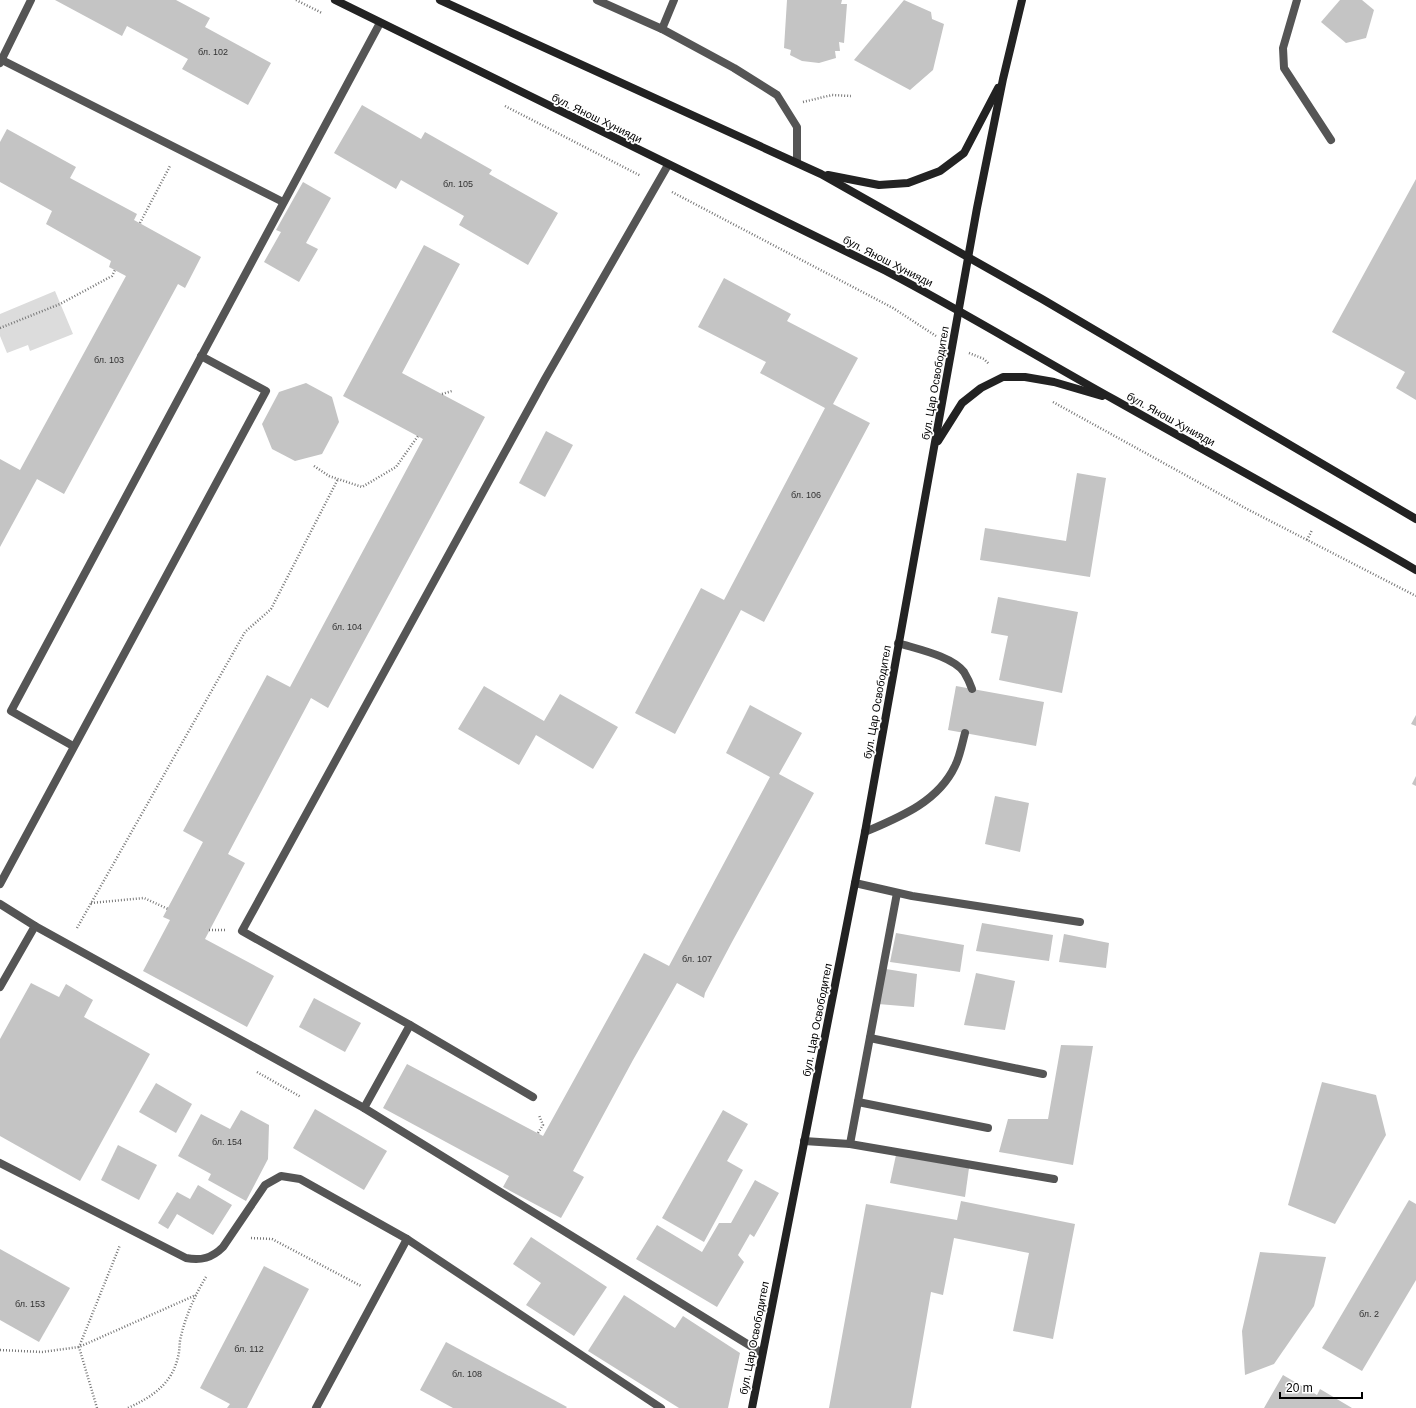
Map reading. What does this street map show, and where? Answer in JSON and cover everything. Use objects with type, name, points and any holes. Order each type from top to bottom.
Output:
[{"type":"street","name":"бул. Янош Хунияди","points":[[335,0],[886,271],[959,310],[1114,400],[1306,506],[1416,570]]},
{"type":"street","points":[[440,0],[822,174],[968,257],[1416,519]]},
{"type":"street","name":"бул. Цар Освободител","points":[[752,1408],[865,832],[898,643],[936,444],[968,257],[1003,79],[1022,0]]},
{"type":"street","points":[[822,174],[879,185],[908,183],[940,171],[964,153],[1003,79]]},
{"type":"street","points":[[936,444],[962,403],[981,388],[1003,377],[1025,377],[1054,382],[1114,400]]},
{"type":"lane","points":[[31,0],[1,62],[283,202]]},
{"type":"lane","points":[[597,0],[662,29],[734,68],[777,95],[797,127],[797,162]]},
{"type":"lane","points":[[662,29],[674,0]]},
{"type":"lane","points":[[1297,0],[1283,48],[1284,68],[1331,140]]},
{"type":"lane","points":[[73,746],[11,711],[380,23]]},
{"type":"lane","points":[[533,1097],[410,1025],[242,931],[545,379],[656,183],[668,165]]},
{"type":"lane","points":[[0,884],[266,390],[201,356]]},
{"type":"lane","points":[[898,643],[940,656],[953,664],[963,671],[972,689]]},
{"type":"lane","points":[[865,832],[907,814],[942,787],[956,765],[965,733]]},
{"type":"lane","points":[[855,883],[897,892],[1080,922]]},
{"type":"lane","points":[[850,1144],[897,892]]},
{"type":"lane","points":[[0,904],[35,926],[364,1108],[762,1353]]},
{"type":"lane","points":[[0,987],[35,926]]},
{"type":"lane","points":[[364,1108],[410,1025]]},
{"type":"lane","points":[[870,1038],[1043,1074]]},
{"type":"lane","points":[[858,1102],[988,1128]]},
{"type":"lane","points":[[804,1141],[850,1144],[1054,1179]]},
{"type":"lane","points":[[0,1163],[186,1258],[196,1260],[206,1259],[223,1247],[265,1185],[281,1176],[291,1176],[314,1186],[407,1239],[661,1408]]},
{"type":"lane","points":[[316,1408],[407,1239]]},
{"type":"path","points":[[296,0],[323,14]]},
{"type":"path","points":[[803,102],[832,95],[851,96]]},
{"type":"path","points":[[499,103],[656,183],[893,308],[952,346],[984,359],[1003,377]]},
{"type":"path","points":[[140,223],[178,149]]},
{"type":"path","points":[[0,328],[60,304],[112,276],[115,270]]},
{"type":"path","points":[[442,394],[452,391]]},
{"type":"path","points":[[1052,402],[1247,509],[1416,596]]},
{"type":"path","points":[[314,466],[338,479],[362,487],[396,467],[418,436]]},
{"type":"path","points":[[68,944],[245,632],[271,609],[338,479]]},
{"type":"path","points":[[91,903],[144,898],[168,909]]},
{"type":"path","points":[[97,1408],[79,1347],[127,1228]]},
{"type":"path","points":[[247,1239],[260,1237],[272,1239],[377,1294]]},
{"type":"path","points":[[128,1408],[155,1394],[166,1382],[173,1370],[178,1356],[180,1338],[184,1325],[196,1295],[208,1273]]},
{"type":"path","points":[[0,1350],[42,1352],[79,1347],[196,1295]]},
{"type":"shaded area","points":[[55,291],[73,334],[30,351],[28,345],[7,353],[0,336],[0,314]]},
{"type":"building","points":[[55,0],[176,0],[210,18],[205,27],[271,63],[248,105],[182,69],[188,59],[127,26],[122,36]]},
{"type":"building","points":[[787,0],[842,0],[841,4],[847,4],[844,43],[839,42],[840,51],[835,51],[836,58],[819,63],[802,61],[790,55],[791,50],[784,48]]},
{"type":"building","points":[[904,0],[931,12],[932,19],[944,24],[933,70],[910,90],[854,60]]},
{"type":"building","points":[[1340,0],[1362,0],[1374,10],[1366,38],[1346,43],[1321,22]]},
{"type":"building","points":[[362,105],[421,139],[425,132],[492,170],[489,174],[558,213],[528,265],[459,225],[464,216],[401,180],[396,189],[334,153]]},
{"type":"building","points":[[7,129],[76,167],[70,178],[137,214],[134,220],[201,257],[185,288],[178,284],[64,494],[37,479],[0,547],[0,459],[20,470],[126,276],[109,267],[111,261],[46,224],[52,211],[0,182],[0,142]]},
{"type":"building","points":[[1416,179],[1416,400],[1396,388],[1405,372],[1332,332]]},
{"type":"building","points":[[303,182],[331,198],[306,243],[318,249],[299,282],[264,262],[281,232],[276,230]]},
{"type":"building","points":[[424,245],[460,264],[402,373],[485,417],[328,708],[311,698],[228,854],[245,863],[205,939],[274,976],[247,1027],[143,971],[170,920],[163,917],[203,842],[183,831],[267,675],[290,687],[423,439],[343,396]]},
{"type":"building","points":[[724,278],[791,314],[787,321],[858,358],[833,404],[870,423],[764,622],[741,610],[675,734],[635,713],[701,588],[724,600],[825,408],[760,373],[766,362],[698,327]]},
{"type":"building","points":[[306,383],[332,397],[339,422],[322,454],[295,461],[272,449],[262,424],[279,392]]},
{"type":"building","points":[[546,431],[573,445],[545,497],[519,483]]},
{"type":"building","points":[[1077,473],[1106,478],[1090,577],[980,560],[985,528],[1066,541]]},
{"type":"building","points":[[998,597],[1078,612],[1062,693],[999,680],[1008,636],[991,633]]},
{"type":"building","points":[[484,686],[544,721],[560,694],[618,727],[593,769],[536,735],[519,765],[458,729]]},
{"type":"building","points":[[956,686],[1044,702],[1036,746],[948,730]]},
{"type":"building","points":[[750,705],[802,733],[779,774],[814,793],[732,942],[705,993],[704,998],[677,983],[633,1060],[573,1171],[584,1177],[561,1218],[503,1187],[509,1176],[383,1108],[407,1064],[543,1136],[644,953],[669,966],[770,777],[726,753]]},
{"type":"building","points":[[1416,715],[1416,726],[1411,724]]},
{"type":"building","points":[[1416,776],[1416,786],[1412,784]]},
{"type":"building","points":[[995,796],[1029,803],[1020,852],[985,844]]},
{"type":"building","points":[[982,923],[1053,935],[1049,961],[976,951]]},
{"type":"building","points":[[896,933],[964,945],[960,972],[890,962]]},
{"type":"building","points":[[1064,934],[1109,943],[1106,968],[1059,962]]},
{"type":"building","points":[[886,969],[917,974],[914,1007],[878,1004]]},
{"type":"building","points":[[976,973],[1015,981],[1005,1030],[964,1025]]},
{"type":"building","points":[[31,983],[59,997],[66,984],[93,1000],[84,1017],[150,1054],[80,1181],[0,1136],[0,1039]]},
{"type":"building","points":[[314,998],[361,1023],[345,1052],[299,1027]]},
{"type":"building","points":[[1061,1045],[1093,1046],[1073,1165],[999,1152],[1008,1119],[1048,1119]]},
{"type":"building","points":[[1322,1082],[1376,1095],[1386,1135],[1335,1224],[1288,1205]]},
{"type":"building","points":[[156,1083],[192,1104],[176,1133],[139,1112]]},
{"type":"building","points":[[315,1109],[387,1151],[364,1190],[293,1148]]},
{"type":"building","points":[[241,1110],[269,1125],[268,1159],[246,1201],[208,1180],[211,1174],[178,1156],[201,1114],[230,1129]]},
{"type":"building","points":[[723,1110],[748,1124],[727,1161],[743,1170],[704,1242],[662,1218]]},
{"type":"building","points":[[118,1145],[157,1165],[139,1200],[101,1180]]},
{"type":"building","points":[[896,1155],[969,1168],[965,1197],[890,1183]]},
{"type":"building","points":[[755,1180],[779,1193],[754,1237],[750,1234],[738,1255],[744,1262],[717,1307],[636,1259],[657,1225],[702,1252],[719,1223],[731,1223]]},
{"type":"building","points":[[198,1185],[232,1205],[213,1235],[177,1214],[168,1229],[158,1223],[177,1192],[190,1199]]},
{"type":"building","points":[[1409,1200],[1416,1204],[1416,1280],[1362,1371],[1322,1348]]},
{"type":"building","points":[[961,1201],[1075,1224],[1053,1339],[1013,1331],[1029,1253],[954,1238],[943,1295],[931,1292],[911,1408],[829,1408],[866,1204],[957,1220]]},
{"type":"building","points":[[531,1237],[607,1287],[574,1336],[526,1305],[541,1283],[513,1264]]},
{"type":"building","points":[[0,1249],[70,1288],[39,1342],[0,1320]]},
{"type":"building","points":[[1260,1252],[1326,1257],[1314,1306],[1274,1364],[1245,1375],[1242,1331]]},
{"type":"building","points":[[264,1266],[309,1289],[247,1408],[227,1408],[230,1404],[200,1388]]},
{"type":"building","points":[[624,1295],[675,1328],[683,1316],[740,1353],[728,1408],[679,1408],[588,1351]]},
{"type":"building","points":[[446,1342],[567,1407],[453,1408],[420,1390]]},
{"type":"building","points":[[1283,1375],[1317,1395],[1320,1389],[1352,1408],[1264,1408]]}]
